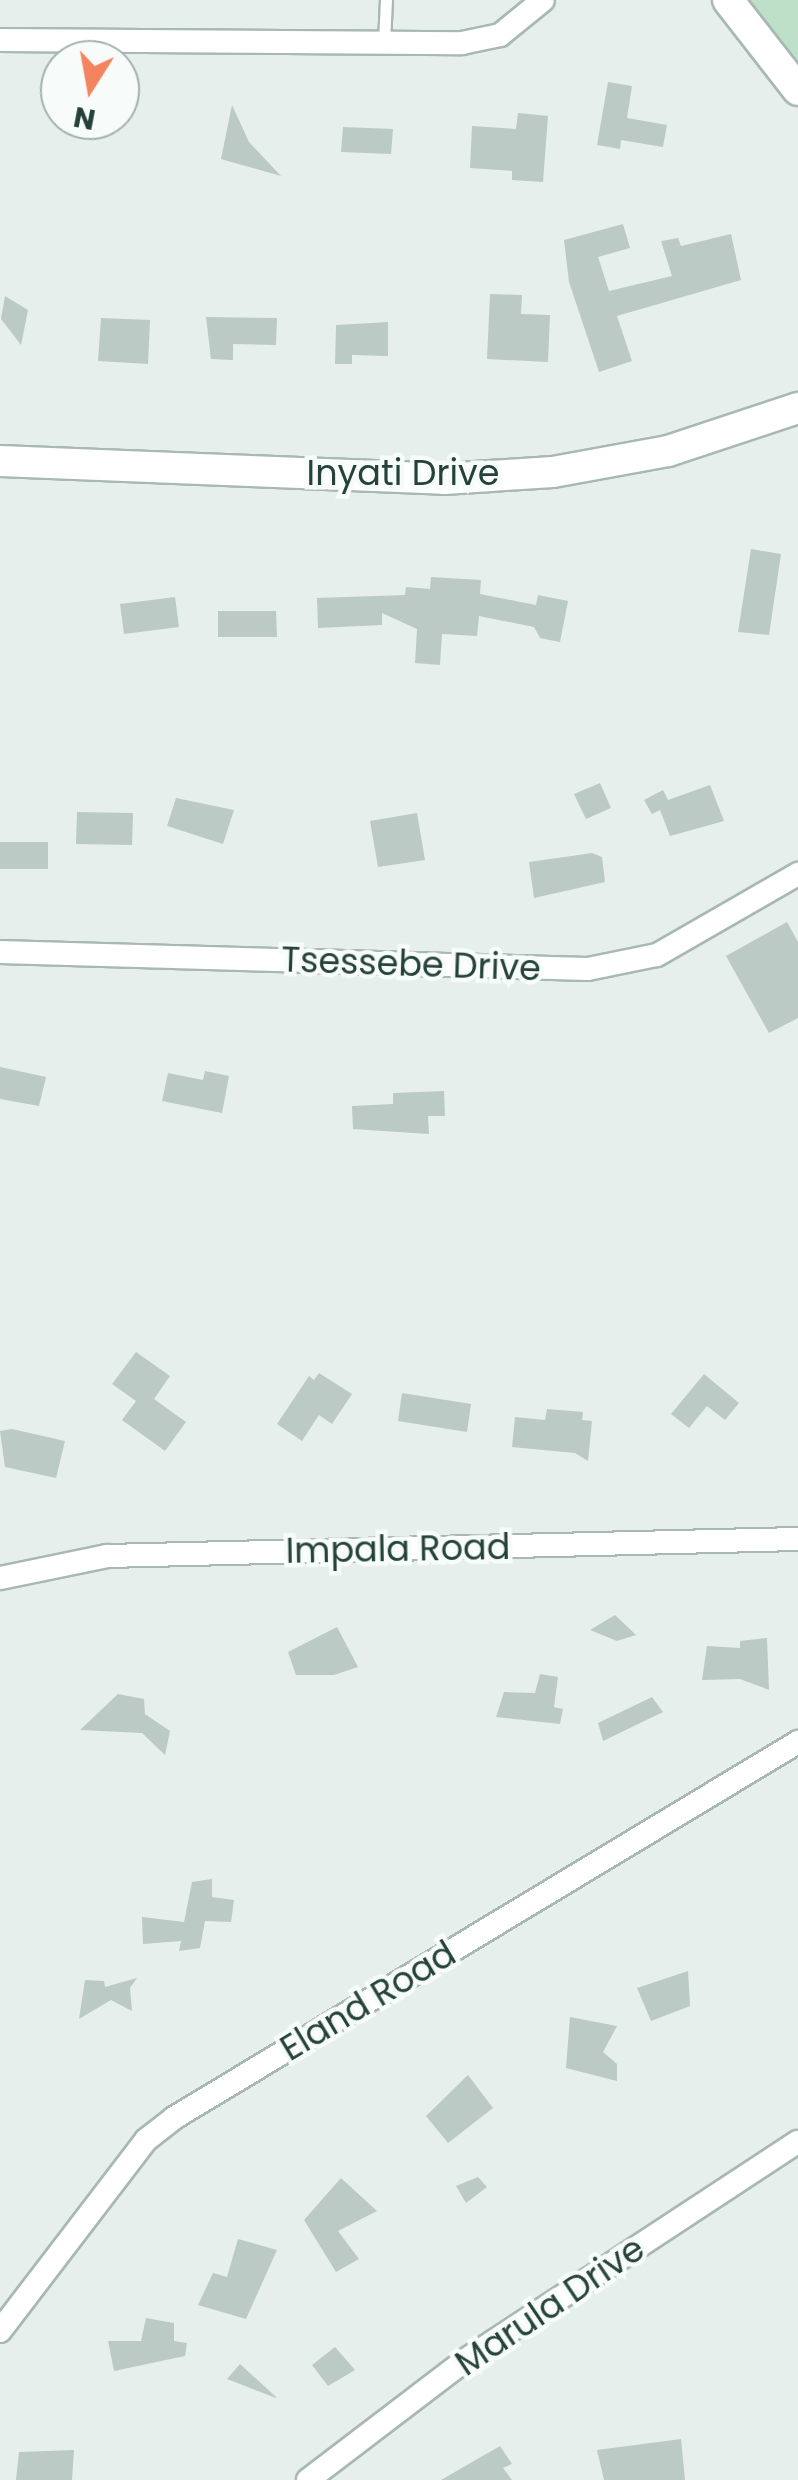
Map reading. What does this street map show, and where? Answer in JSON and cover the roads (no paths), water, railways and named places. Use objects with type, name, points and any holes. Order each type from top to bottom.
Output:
[{"type":"street","points":[[0,40],[462,43],[500,35],[543,0]]},
{"type":"street","points":[[728,0],[783,62],[798,90]]},
{"type":"street","name":"Inyati Drive","points":[[0,461],[444,478],[535,473],[668,451],[798,408]]},
{"type":"street","name":"Tsessebe Drive","points":[[0,952],[588,969],[657,955],[798,874]]},
{"type":"street","name":"Impala Road","points":[[0,1578],[107,1556],[798,1539]]},
{"type":"street","name":"Eland Road","points":[[0,2330],[146,2140],[174,2118],[798,1742]]},
{"type":"street","name":"Marula Drive","points":[[308,2480],[464,2361],[798,2142]]},
{"type":"lane","points":[[384,42],[386,0]]}]
